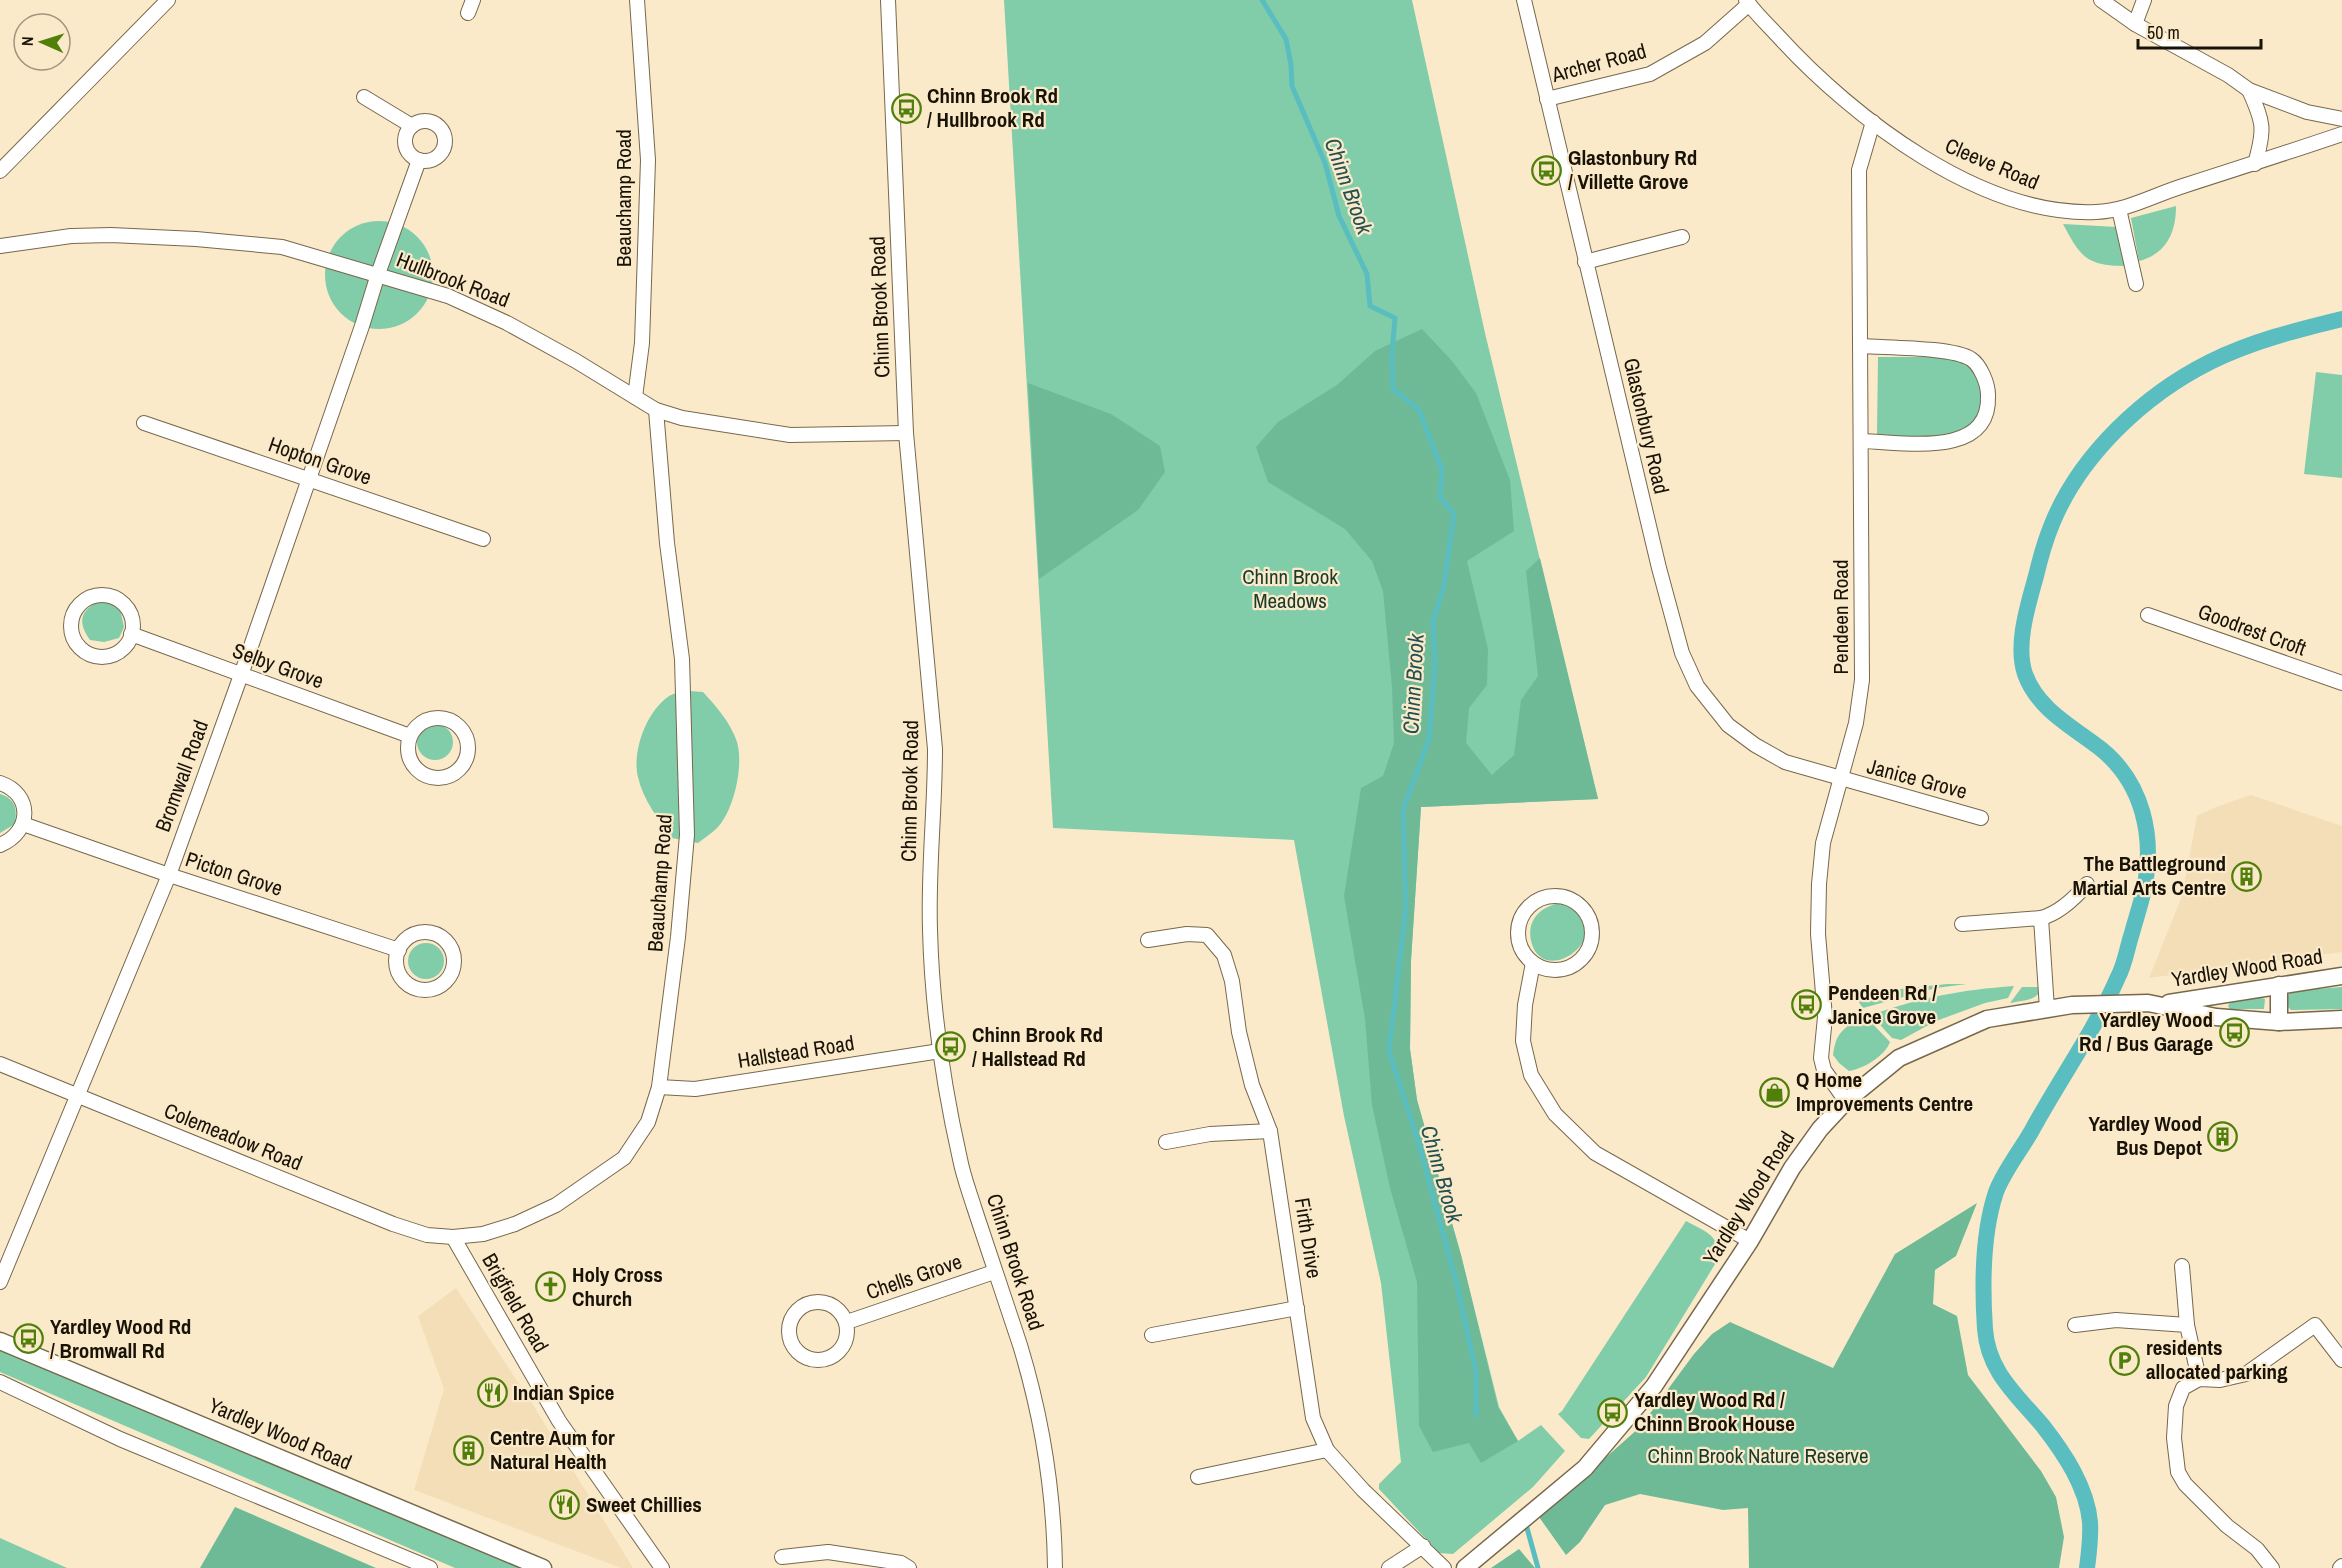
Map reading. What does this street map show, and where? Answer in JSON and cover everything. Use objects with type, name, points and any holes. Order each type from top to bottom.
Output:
[{"type":"street","points":[[0,171],[168,0]]},
{"type":"street","name":"Beauchamp Road","points":[[635,397],[642,343],[648,160],[637,0]]},
{"type":"street","name":"Chinn Brook Road","points":[[888,0],[906,434],[935,749],[935,798],[930,849],[930,931],[940,1051],[960,1161],[994,1272],[1020,1346],[1039,1423],[1055,1528],[1055,1568]]},
{"type":"street","name":"Glastonbury Road","points":[[1524,0],[1659,568],[1682,653],[1696,686],[1728,725],[1755,745],[1785,762],[1842,780]]},
{"type":"street","points":[[2101,0],[2135,24],[2228,75],[2250,90],[2307,112],[2342,119]]},
{"type":"street","points":[[2135,24],[2144,0]]},
{"type":"street","name":"Archer Road","points":[[1546,99],[1650,74],[1705,43],[1747,2]]},
{"type":"street","name":"Cleeve Road","points":[[1747,2],[1804,64],[1873,122],[1950,172],[2005,197],[2055,210],[2097,212],[2119,209],[2342,134]]},
{"type":"street","points":[[2250,90],[2262,118],[2261,143],[2255,164]]},
{"type":"street","points":[[364,97],[412,126]]},
{"type":"street","points":[[425,121],[432,122],[442,131],[444,137],[442,150],[438,156],[426,161],[419,160],[409,153],[406,148],[406,136],[412,126],[425,121]]},
{"type":"street","name":"Pendeen Road","points":[[1846,1101],[1824,1070],[1821,1058],[1825,1017],[1818,934],[1819,884],[1823,843],[1856,723],[1862,680],[1862,346],[1859,170],[1873,122]]},
{"type":"street","name":"Bromwall Road","points":[[0,1282],[169,875],[241,675],[419,160]]},
{"type":"street","points":[[2119,209],[2136,284]]},
{"type":"street","name":"Hullbrook Road","points":[[0,246],[71,236],[111,235],[196,239],[282,247],[448,296],[507,323],[656,410],[682,418],[790,435],[906,434]]},
{"type":"street","points":[[1585,262],[1682,237]]},
{"type":"street","points":[[1862,346],[1949,352],[1971,359],[1985,378],[1989,394],[1986,415],[1977,430],[1964,438],[1940,443],[1862,441]]},
{"type":"street","name":"Beauchamp Road","points":[[453,1237],[483,1234],[515,1224],[556,1205],[624,1158],[648,1122],[659,1087],[678,936],[687,834],[682,659],[667,543],[656,410]]},
{"type":"street","name":"Hopton Grove","points":[[144,423],[483,539]]},
{"type":"street","points":[[109,596],[126,606],[130,615],[131,634],[127,644],[120,652],[100,657],[89,655],[74,641],[71,620],[74,611],[89,597],[109,596]]},
{"type":"street","name":"Goodrest Croft","points":[[2148,615],[2342,683]]},
{"type":"street","name":"Selby Grove","points":[[131,634],[410,736]]},
{"type":"street","points":[[441,718],[451,721],[459,726],[468,742],[465,762],[450,776],[440,779],[430,778],[413,766],[409,757],[410,736],[423,722],[441,718]]},
{"type":"street","name":"Janice Grove","points":[[1842,780],[1981,818]]},
{"type":"street","points":[[0,783],[11,787],[23,803],[23,824],[18,833],[0,845]]},
{"type":"street","name":"Picton Grove","points":[[23,824],[169,875],[399,950]]},
{"type":"street","points":[[1962,924],[2041,918],[2061,908],[2078,895],[2087,884]]},
{"type":"street","points":[[1557,895],[1579,904],[1588,914],[1593,938],[1589,950],[1581,961],[1570,968],[1557,970],[1544,969],[1533,963],[1519,944],[1519,926],[1526,910],[1545,896],[1557,895]]},
{"type":"street","points":[[2041,918],[2047,1009]]},
{"type":"street","points":[[429,932],[438,935],[451,947],[454,956],[451,974],[446,982],[437,988],[418,989],[402,978],[397,959],[399,950],[411,936],[429,932]]},
{"type":"street","name":"Firth Drive","points":[[1148,940],[1187,934],[1207,936],[1224,955],[1232,981],[1239,1032],[1252,1085],[1270,1131],[1313,1418],[1327,1450],[1364,1490],[1444,1568]]},
{"type":"street","points":[[1533,963],[1525,1005],[1523,1041],[1531,1075],[1556,1114],[1595,1153],[1750,1241]]},
{"type":"street","name":"Yardley Wood Road","points":[[1465,1568],[1585,1468],[1654,1386],[1750,1241],[1792,1168],[1820,1129],[1846,1101],[1899,1058],[1987,1019],[2077,1004],[2154,1004],[2342,976]]},
{"type":"street","points":[[2278,985],[2279,1022]]},
{"type":"street","name":"Yardley Wood Road","points":[[2154,1004],[2216,1017],[2279,1022],[2342,1019]]},
{"type":"street","name":"Hallstead Road","points":[[659,1087],[695,1089],[940,1051]]},
{"type":"street","name":"Colemeadow Road","points":[[0,1064],[393,1224],[427,1235],[453,1237]]},
{"type":"street","points":[[1166,1142],[1210,1134],[1270,1131]]},
{"type":"street","name":"Brigfield Road","points":[[453,1237],[559,1421],[662,1568]]},
{"type":"street","points":[[2182,1266],[2187,1325],[2199,1379]]},
{"type":"street","name":"Chells Grove","points":[[846,1322],[994,1272]]},
{"type":"street","name":"Chells Grove","points":[[815,1301],[825,1302],[842,1313],[846,1322],[848,1331],[842,1348],[827,1359],[818,1360],[801,1354],[790,1339],[791,1319],[805,1304],[815,1301]]},
{"type":"street","points":[[1152,1335],[1297,1308]]},
{"type":"street","points":[[2075,1325],[2116,1320],[2187,1325]]},
{"type":"street","points":[[2272,1568],[2257,1549],[2227,1526],[2185,1484],[2178,1472],[2174,1438],[2176,1406],[2183,1388],[2199,1379],[2220,1380],[2246,1374],[2315,1325],[2342,1360]]},
{"type":"street","name":"Yardley Wood Road","points":[[0,1341],[543,1568]]},
{"type":"street","points":[[0,1382],[120,1439],[430,1568]]},
{"type":"street","points":[[1198,1476],[1327,1450]]},
{"type":"street","points":[[1389,1568],[1424,1546]]},
{"type":"street","points":[[783,1557],[828,1552],[901,1563],[909,1568]]},
{"type":"shaded area","points":[[2251,795],[2342,826],[2342,952],[2149,978],[2182,896],[2197,816]]},
{"type":"shaded area","points":[[456,1288],[535,1408],[633,1568],[621,1568],[414,1490],[444,1389],[418,1316]]},
{"type":"green space","name":"Chinn Brook Meadows","points":[[1004,0],[1412,0],[1485,333],[1598,799],[1421,807],[1411,960],[1410,1049],[1417,1100],[1461,1255],[1499,1407],[1518,1441],[1541,1425],[1565,1451],[1533,1487],[1453,1554],[1439,1553],[1379,1489],[1379,1484],[1401,1462],[1381,1283],[1344,1116],[1294,840],[1053,828]]},
{"type":"green space","points":[[2176,206],[2174,225],[2168,241],[2156,253],[2139,261],[2131,218]]},
{"type":"green space","points":[[379,221],[400,225],[417,237],[429,254],[433,275],[429,296],[417,313],[400,325],[379,329],[358,325],[341,313],[329,296],[325,275],[329,254],[341,237],[358,225]]},
{"type":"green space","points":[[2063,224],[2117,227],[2127,266],[2103,264],[2087,258],[2075,245]]},
{"type":"green space","points":[[1422,329],[1452,361],[1476,393],[1510,480],[1514,531],[1467,561],[1488,649],[1487,685],[1469,708],[1466,743],[1492,775],[1514,755],[1521,700],[1538,676],[1526,571],[1540,558],[1598,799],[1421,807],[1411,960],[1410,1049],[1417,1100],[1461,1255],[1498,1407],[1518,1441],[1481,1463],[1469,1443],[1433,1452],[1419,1426],[1417,1282],[1390,1188],[1372,1105],[1365,1019],[1344,896],[1361,788],[1383,776],[1394,743],[1392,687],[1383,591],[1372,561],[1345,529],[1268,482],[1256,447],[1278,422],[1337,385],[1375,351]]},
{"type":"green space","points":[[1878,357],[1952,357],[1966,362],[1983,382],[1982,416],[1955,436],[1934,439],[1877,434]]},
{"type":"green space","points":[[2316,372],[2342,375],[2342,478],[2304,474]]},
{"type":"green space","points":[[1028,383],[1111,414],[1160,446],[1165,472],[1138,510],[1039,579]]},
{"type":"green space","points":[[100,601],[110,603],[120,609],[124,627],[119,638],[104,642],[90,640],[86,634],[83,628],[83,617],[88,608]]},
{"type":"green space","points":[[690,691],[703,692],[718,709],[734,735],[739,752],[736,788],[728,811],[716,829],[698,843],[672,838],[648,802],[640,785],[637,767],[639,746],[651,715],[670,696]]},
{"type":"green space","points":[[435,724],[448,729],[453,742],[448,755],[435,760],[422,755],[417,742],[422,729]]},
{"type":"green space","points":[[0,794],[12,802],[16,814],[15,824],[0,833]]},
{"type":"green space","points":[[1559,903],[1578,913],[1586,925],[1585,938],[1577,949],[1566,957],[1554,961],[1542,958],[1533,947],[1530,931],[1534,918],[1539,913]]},
{"type":"green space","points":[[426,943],[439,948],[444,961],[439,974],[426,979],[413,974],[408,961],[413,948]]},
{"type":"green space","points":[[1967,984],[1936,988],[1863,1008],[1853,994]]},
{"type":"green space","points":[[2014,986],[2008,998],[1985,1003],[1936,1021],[1901,1040],[1892,1038],[1871,1015],[1942,995]]},
{"type":"green space","points":[[2022,987],[2043,987],[2034,997],[2010,1003]]},
{"type":"green space","points":[[2342,987],[2342,1009],[2291,1010],[2287,1006],[2286,997],[2292,991]]},
{"type":"green space","points":[[2257,996],[2265,999],[2264,1009],[2230,1009],[2228,1006],[2230,1002]]},
{"type":"green space","points":[[1860,1017],[1866,1017],[1890,1042],[1873,1061],[1861,1068],[1849,1071],[1833,1055],[1834,1048],[1841,1033]]},
{"type":"green space","name":"Chinn Brook Nature Reserve","points":[[1977,1203],[1956,1256],[1935,1270],[1933,1304],[1957,1316],[1968,1375],[2041,1471],[2056,1497],[2064,1537],[2059,1568],[1749,1568],[1748,1508],[1723,1510],[1640,1494],[1605,1505],[1580,1542],[1566,1555],[1539,1517],[1640,1427],[1694,1354],[1712,1334],[1730,1322],[1833,1368],[1895,1254]]},
{"type":"green space","points":[[1686,1221],[1713,1237],[1720,1256],[1646,1377],[1589,1439],[1581,1438],[1558,1414]]},
{"type":"green space","points":[[0,1348],[526,1568],[455,1568],[0,1372]]},
{"type":"green space","points":[[235,1507],[376,1568],[200,1568]]},
{"type":"green space","points":[[0,1538],[67,1568],[0,1568]]},
{"type":"green space","points":[[1519,1549],[1535,1568],[1491,1568]]},
{"type":"waterway","name":"Chinn Brook","points":[[1262,0],[1286,39],[1292,86],[1325,163],[1339,216],[1367,274],[1370,306],[1395,318],[1392,353],[1393,389],[1419,410],[1442,470],[1440,497],[1454,514],[1444,586],[1433,621],[1435,663],[1429,739],[1403,810],[1406,907],[1389,1051],[1418,1141],[1457,1285],[1476,1372],[1476,1415]]},
{"type":"waterway","points":[[2087,1568],[2090,1522],[2079,1483],[2051,1436],[2005,1382],[1987,1344],[1983,1295],[1984,1260],[1991,1208],[1999,1184],[2087,1037],[2120,972],[2143,895],[2148,850],[2142,812],[2127,778],[2101,749],[2047,708],[2031,687],[2025,674],[2021,651],[2026,612],[2045,543],[2064,499],[2079,474],[2097,451],[2138,410],[2161,392],[2210,362],[2258,342],[2342,319]]},
{"type":"waterway","name":"Chinn Brook","points":[[1527,1528],[1538,1568]]},
{"type":"place","name":"Chinn Brook Rd / Hullbrook Rd","points":[[906,108]]},
{"type":"place","name":"Glastonbury Rd / Villette Grove","points":[[1547,170]]},
{"type":"place","name":"The Battleground Martial Arts Centre","points":[[2247,876]]},
{"type":"place","name":"Pendeen Rd / Janice Grove","points":[[1807,1005]]},
{"type":"place","name":"Yardley Wood Rd / Bus Garage","points":[[2234,1032]]},
{"type":"place","name":"Chinn Brook Rd / Hallstead Rd","points":[[951,1047]]},
{"type":"place","name":"Q Home Improvements Centre","points":[[1775,1092]]},
{"type":"place","name":"Yardley Wood Bus Depot","points":[[2223,1136]]},
{"type":"place","name":"Holy Cross Church","points":[[551,1287]]},
{"type":"place","name":"Yardley Wood Rd / Bromwall Rd","points":[[29,1339]]},
{"type":"place","name":"residents allocated parking","points":[[2125,1360]]},
{"type":"place","name":"Indian Spice","points":[[492,1393]]},
{"type":"place","name":"Yardley Wood Rd / Chinn Brook House","points":[[1613,1412]]},
{"type":"place","name":"Centre Aum for Natural Health","points":[[469,1450]]},
{"type":"place","name":"Sweet Chillies","points":[[565,1505]]}]
